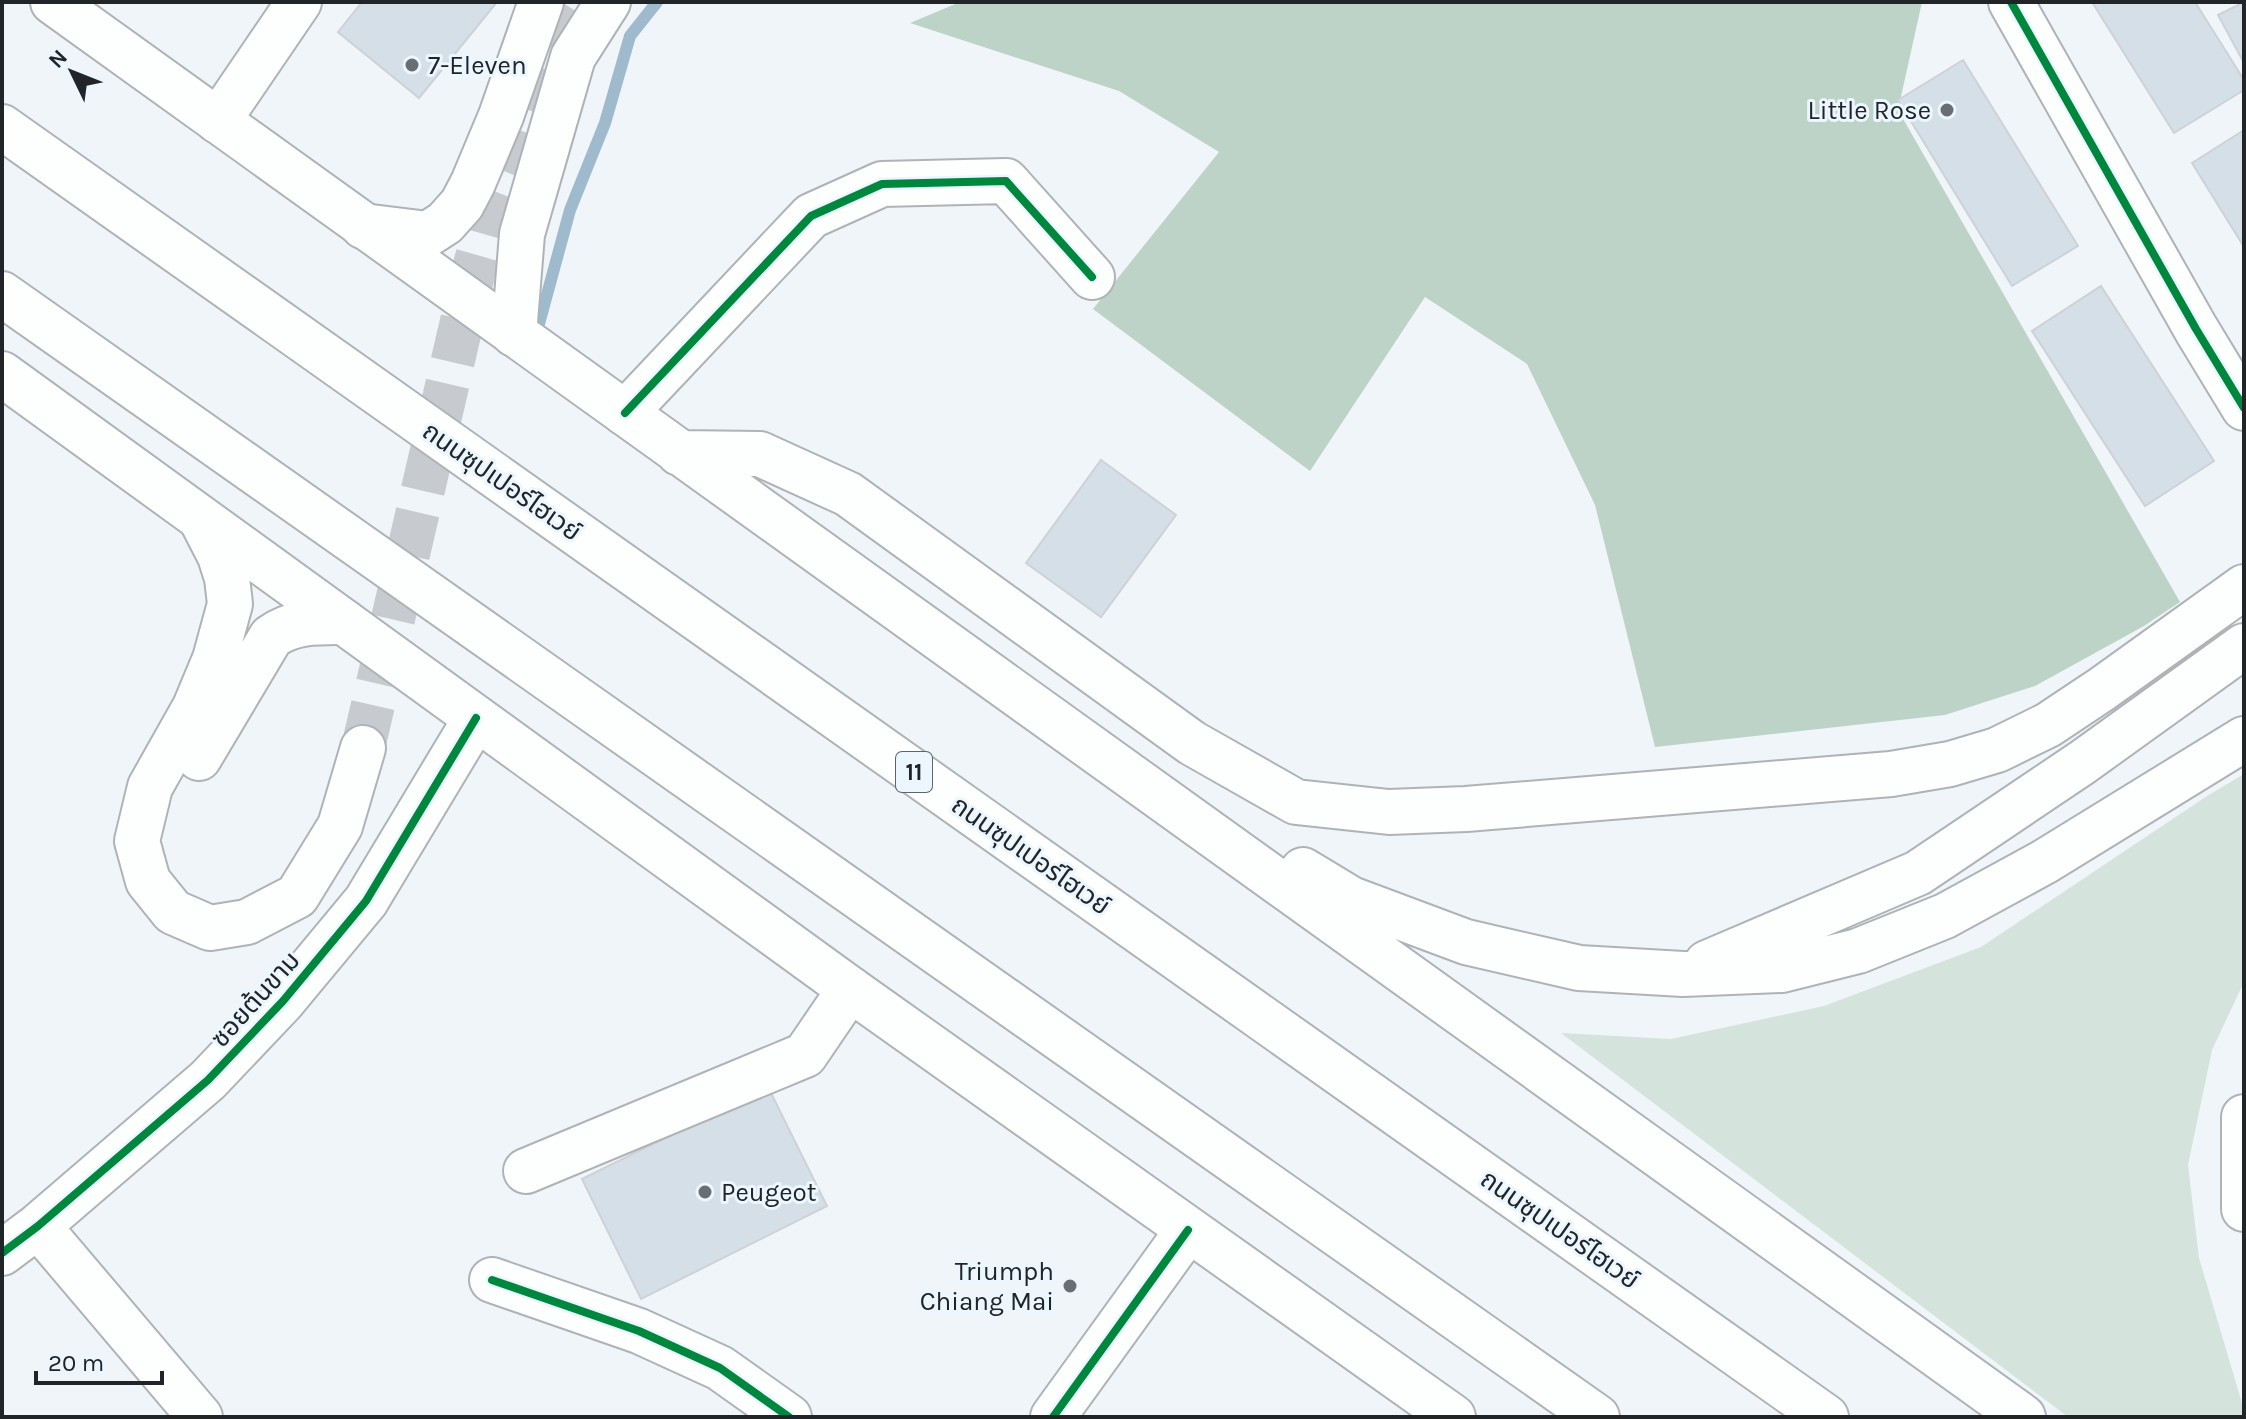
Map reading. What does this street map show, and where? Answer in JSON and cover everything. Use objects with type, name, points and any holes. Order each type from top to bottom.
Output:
[{"type":"main road","points":[[53,2],[2023,1417]]},
{"type":"main road","points":[[218,121],[299,2]]},
{"type":"main road","points":[[363,226],[428,234],[445,223],[462,204],[501,116],[541,2]]},
{"type":"main road","points":[[2011,2],[2244,408]]},
{"type":"main road","points":[[514,334],[522,234],[573,57],[592,8]]},
{"type":"main road","name":"ถนนซุปเปอร์ไฮเวย์","points":[[2,127],[1826,1417]]},
{"type":"main road","points":[[625,413],[811,216],[882,184],[1006,181],[1092,277]]},
{"type":"main road","points":[[2,294],[1597,1417]]},
{"type":"main road","points":[[2,374],[850,989],[1453,1417]]},
{"type":"main road","points":[[679,453],[760,454],[848,494],[1192,743],[1296,802],[1389,812],[1466,809],[1891,774],[1950,764],[1997,750],[2048,725],[2244,587]]},
{"type":"main road","points":[[201,519],[220,556],[230,604],[215,659],[195,707],[150,787],[137,841],[148,881],[173,912],[210,928],[247,922],[297,896],[340,826],[355,746],[341,763],[317,820],[298,849],[277,874],[238,894],[214,898],[190,888],[174,868],[167,840],[177,798],[271,637],[285,627],[344,622]]},
{"type":"main road","points":[[1683,974],[1918,873],[2083,762],[2244,646]]},
{"type":"main road","name":"ซอยต้นขาม","points":[[2,1253],[38,1226],[208,1080],[283,1001],[366,901],[476,718]]},
{"type":"main road","points":[[1056,724],[1351,899],[1466,942],[1579,968],[1683,974],[1782,970],[1858,951],[1945,916],[2044,862],[2244,739]]},
{"type":"main road","points":[[526,1171],[805,1055],[850,989]]},
{"type":"main road","points":[[2244,1117],[2244,1209]]},
{"type":"main road","points":[[38,1226],[200,1417]]},
{"type":"main road","points":[[1053,1417],[1188,1230]]},
{"type":"main road","points":[[492,1280],[639,1331],[720,1368],[789,1417]]},
{"type":"shaded area","points":[[2244,774],[2244,982],[2212,1050],[2188,1165],[2199,1258],[2244,1417],[2068,1417],[1561,1033],[1671,1039],[1824,1006],[1981,947]]},
{"type":"green space","points":[[960,2],[1922,2],[1898,110],[2180,602],[2144,626],[2035,686],[1945,715],[1655,747],[1595,505],[1527,364],[1425,297],[1310,471],[1093,309],[1219,152],[1119,91],[910,23]]},
{"type":"building","name":"7-Eleven","points":[[362,2],[497,2],[419,98],[338,32]]},
{"type":"building","points":[[2092,2],[2195,2],[2244,80],[2244,90],[2174,133]]},
{"type":"building","points":[[2244,2],[2244,63],[2218,15]]},
{"type":"building","points":[[1963,60],[2078,246],[2012,286],[1898,100]]},
{"type":"building","points":[[2244,130],[2244,247],[2192,163]]},
{"type":"building","points":[[2101,286],[2214,461],[2145,506],[2032,331]]},
{"type":"building","points":[[1101,460],[1176,515],[1101,617],[1026,563]]},
{"type":"building","name":"Peugeot","points":[[768,1087],[827,1206],[641,1299],[582,1179]]},
{"type":"waterway","points":[[536,335],[570,210],[605,123],[630,36],[657,2]]},
{"type":"tunnel","points":[[363,748],[491,208],[552,52],[581,4]]},
{"type":"cycle path","points":[[2011,2],[2244,408]]},
{"type":"cycle path","points":[[625,413],[811,216],[882,184],[1006,181],[1092,277]]},
{"type":"cycle path","points":[[2,1253],[38,1226],[208,1080],[283,1001],[366,901],[476,718]]},
{"type":"cycle path","points":[[1053,1417],[1188,1230]]},
{"type":"cycle path","points":[[492,1280],[639,1331],[720,1368],[789,1417]]},
{"type":"place","name":"7-Eleven","points":[[412,65]]},
{"type":"place","name":"Little Rose","points":[[1947,110]]},
{"type":"place","name":"Peugeot","points":[[705,1192]]},
{"type":"place","name":"Triumph Chiang Mai","points":[[1070,1286]]}]
